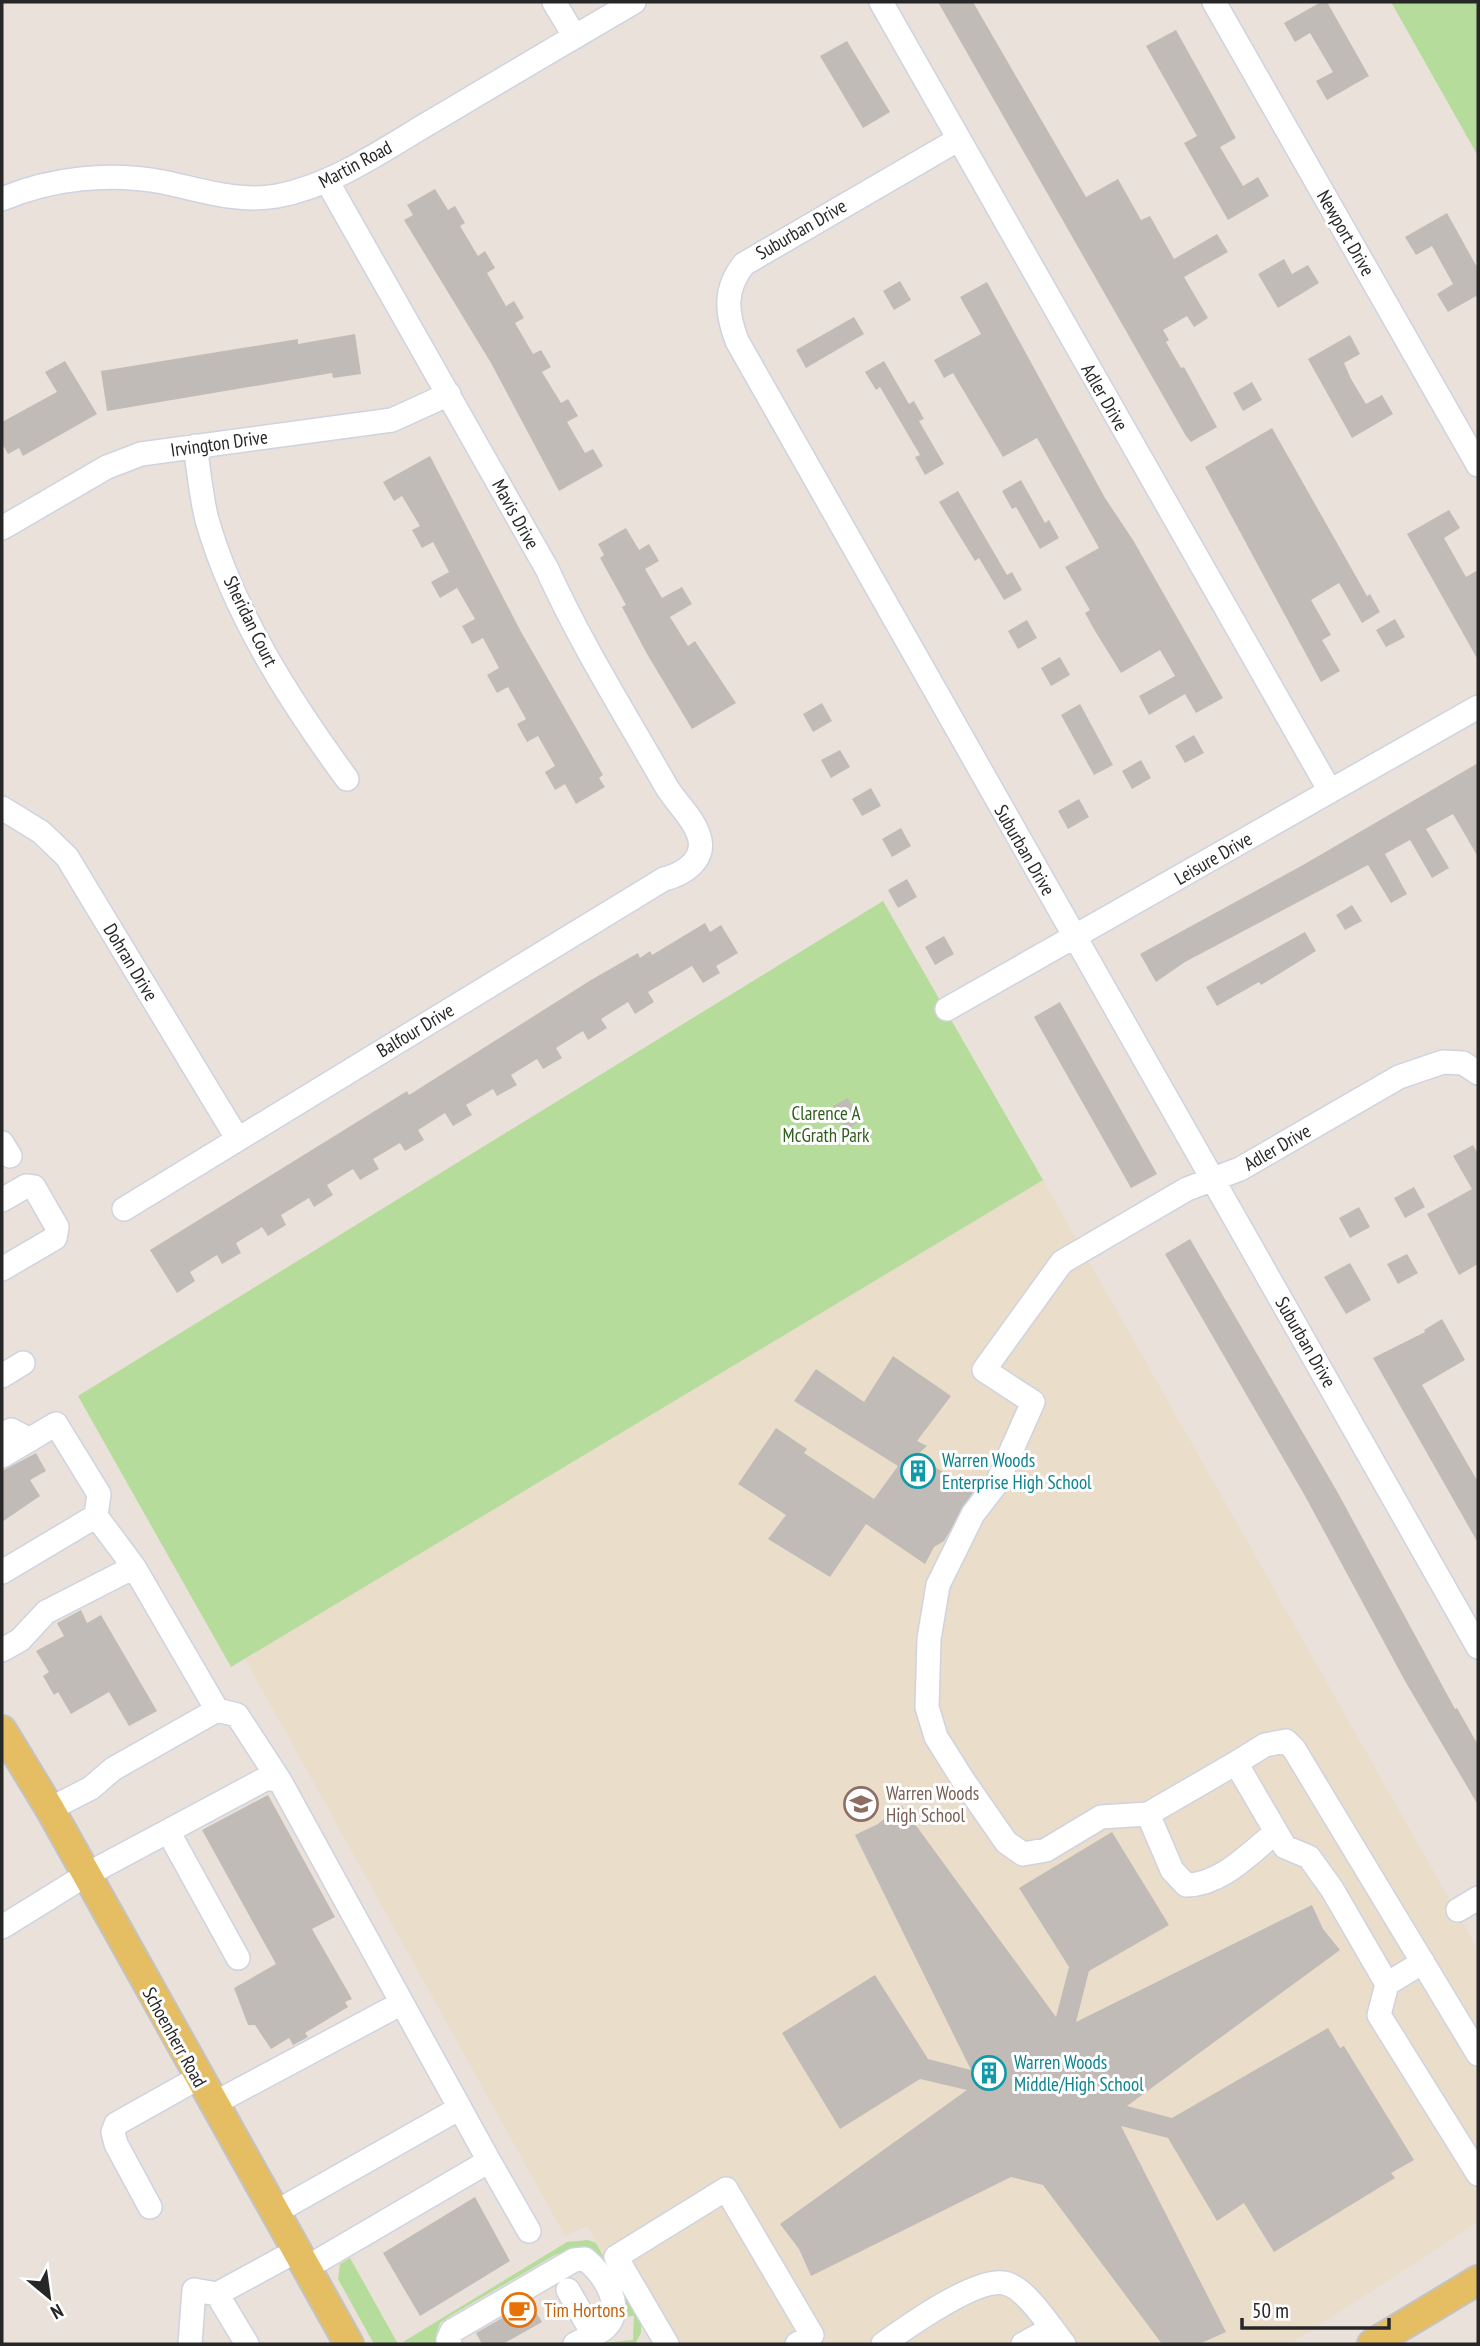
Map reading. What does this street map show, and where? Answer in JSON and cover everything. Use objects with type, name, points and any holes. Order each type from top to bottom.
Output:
[{"type":"main road","name":"Schoenherr Road","points":[[5,1745],[50,1809],[349,2344]]},
{"type":"main road","points":[[1372,2344],[1478,2280]]},
{"type":"street","points":[[554,2],[575,37]]},
{"type":"street","name":"Martin Road","points":[[2,199],[42,185],[98,177],[161,182],[223,196],[247,197],[275,196],[327,181],[634,2]]},
{"type":"street","name":"Adler Drive","points":[[881,2],[1329,791]]},
{"type":"street","name":"Newport Drive","points":[[1214,2],[1478,465]]},
{"type":"street","name":"Suburban Drive","points":[[959,139],[751,259],[734,276],[729,290],[729,320],[757,377],[1478,1647]]},
{"type":"street","name":"Mavis Drive","points":[[327,181],[547,569],[570,619],[668,791],[696,830],[700,849]]},
{"type":"street","name":"Irvington Drive","points":[[2,528],[121,460],[195,446],[392,420],[449,394]]},
{"type":"street","name":"Sheridan Court","points":[[195,446],[208,521],[243,611],[308,725],[347,779]]},
{"type":"street","name":"Leisure Drive","points":[[947,1009],[1478,707]]},
{"type":"street","name":"Dohran Drive","points":[[2,808],[41,832],[67,857],[237,1138]]},
{"type":"street","name":"Balfour Drive","points":[[124,1209],[664,879],[677,876],[697,858],[700,849]]},
{"type":"street","name":"Adler Drive","points":[[1148,1814],[1101,1817],[1046,1850],[1023,1854],[1006,1842],[936,1737],[927,1707],[929,1639],[938,1585],[973,1514],[997,1483],[1033,1402],[984,1370],[1062,1262],[1187,1189],[1240,1169],[1399,1077],[1443,1062],[1463,1063],[1478,1073]]},
{"type":"street","points":[[2,1200],[26,1186],[34,1187],[57,1227],[55,1238],[2,1269]]},
{"type":"street","points":[[2,1376],[23,1363]]},
{"type":"street","points":[[2,1456],[56,1424],[99,1494],[96,1516],[134,1567],[217,1710]]},
{"type":"street","points":[[2,1435],[11,1430],[30,1440]]},
{"type":"street","points":[[2,1572],[96,1516]]},
{"type":"street","points":[[2,1650],[20,1640],[46,1612],[134,1567]]},
{"type":"street","points":[[50,1809],[91,1788],[113,1769],[217,1710],[237,1715],[280,1781],[528,2231]]},
{"type":"street","points":[[1276,1832],[1233,1868],[1200,1885],[1186,1885],[1172,1870],[1148,1814],[1265,1745],[1286,1741],[1294,1749],[1478,2054]]},
{"type":"street","points":[[1236,1763],[1285,1847],[1309,1857],[1332,1889],[1387,1984]]},
{"type":"street","points":[[2,1927],[86,1875],[169,1833],[267,1778],[280,1781]]},
{"type":"street","points":[[169,1833],[238,1958]]},
{"type":"street","points":[[1458,1910],[1478,1898]]},
{"type":"street","points":[[1423,1962],[1387,1984],[1379,2015],[1475,2162]]},
{"type":"street","points":[[213,2104],[402,2003]]},
{"type":"street","points":[[150,2207],[116,2144],[113,2132],[116,2124],[198,2078]]},
{"type":"street","points":[[274,2213],[460,2108]]},
{"type":"street","points":[[190,2344],[194,2290],[217,2294],[301,2260],[489,2161]]},
{"type":"street","points":[[665,2344],[616,2256],[726,2189],[812,2335],[797,2344]]},
{"type":"street","points":[[450,2344],[448,2340],[452,2331],[574,2260],[585,2259],[594,2266],[614,2299],[612,2317],[605,2328],[584,2339],[568,2290]]},
{"type":"street","points":[[883,2344],[915,2320],[975,2288],[1003,2283],[1022,2292],[1058,2336],[1023,2344]]},
{"type":"street","points":[[217,2294],[247,2344]]},
{"type":"shaded area","name":"Warren Woods High School","points":[[1043,1180],[1478,1950],[1478,2222],[1290,2344],[656,2344],[587,2226],[565,2236],[245,1659]]},
{"type":"green space","points":[[1391,2],[1478,2],[1478,156]]},
{"type":"green space","name":"Clarence A McGrath Park","points":[[883,901],[1043,1180],[231,1667],[78,1396]]},
{"type":"green space","points":[[588,2240],[596,2243],[641,2324],[641,2333],[635,2344],[604,2343],[633,2340],[634,2316],[620,2317],[590,2249],[584,2246],[555,2255],[450,2316],[440,2323],[436,2335],[441,2344],[403,2342],[567,2242]]},
{"type":"green space","points":[[350,2258],[398,2344],[374,2344],[338,2279],[340,2264]]},
{"type":"building","points":[[938,2],[973,2],[1086,197],[1118,179],[1141,220],[1150,216],[1174,259],[1217,234],[1228,252],[1184,277],[1208,318],[1194,327],[1187,316],[1163,330],[1169,340],[1166,342],[1181,368],[1184,367],[1217,427],[1191,442],[1186,436]]},
{"type":"building","points":[[1321,2],[1327,2],[1369,76],[1327,100],[1316,81],[1333,72],[1310,33],[1295,42],[1284,23]]},
{"type":"building","points":[[1176,30],[1236,138],[1220,147],[1243,186],[1258,177],[1269,196],[1228,220],[1184,143],[1197,136],[1146,46]]},
{"type":"building","points":[[847,41],[890,112],[863,128],[820,56]]},
{"type":"building","points":[[435,189],[448,210],[455,206],[465,223],[460,226],[478,256],[485,251],[495,268],[487,273],[506,306],[514,301],[524,318],[515,323],[533,354],[541,350],[551,367],[542,372],[561,403],[568,399],[578,416],[567,422],[585,453],[593,449],[603,466],[559,491],[491,363],[404,220],[413,215],[407,205]]},
{"type":"building","points":[[1447,213],[1478,269],[1478,295],[1448,312],[1437,294],[1453,284],[1432,246],[1416,255],[1405,237]]},
{"type":"building","points":[[1284,259],[1292,274],[1308,265],[1319,283],[1278,308],[1258,274]]},
{"type":"building","points":[[900,281],[911,300],[894,310],[883,291]]},
{"type":"building","points":[[987,282],[1105,498],[1133,540],[1223,698],[1196,713],[1185,694],[1149,715],[1139,696],[1175,676],[1160,650],[1121,673],[1095,631],[1085,613],[1090,610],[1065,567],[1099,548],[1037,438],[1003,457],[953,373],[944,378],[934,360],[981,334],[960,297]]},
{"type":"building","points":[[854,317],[864,334],[806,368],[796,350]]},
{"type":"building","points":[[355,334],[361,374],[333,378],[332,373],[107,411],[101,371],[298,339],[298,344]]},
{"type":"building","points":[[1350,335],[1360,354],[1344,363],[1351,379],[1366,404],[1382,395],[1393,414],[1352,438],[1308,359]]},
{"type":"building","points":[[65,361],[97,414],[23,456],[19,448],[8,454],[2,443],[2,422],[57,392],[45,372]]},
{"type":"building","points":[[884,361],[909,404],[914,401],[924,419],[919,421],[944,464],[925,475],[915,457],[920,455],[880,387],[876,390],[865,372]]},
{"type":"building","points":[[1252,382],[1262,400],[1243,411],[1233,393]]},
{"type":"building","points":[[1272,428],[1367,596],[1370,594],[1380,612],[1362,623],[1339,583],[1311,600],[1331,635],[1322,640],[1340,671],[1321,682],[1205,467]]},
{"type":"building","points":[[430,456],[520,630],[603,775],[599,778],[605,787],[576,804],[565,784],[555,790],[545,772],[555,766],[538,736],[527,742],[517,724],[526,719],[508,687],[497,693],[487,675],[499,668],[483,638],[472,644],[462,626],[475,619],[457,588],[440,598],[431,582],[449,572],[433,542],[422,548],[412,530],[420,526],[402,496],[394,501],[383,482]]},
{"type":"building","points":[[1021,480],[1045,523],[1049,520],[1059,538],[1040,549],[1016,507],[1012,509],[1002,491]]},
{"type":"building","points":[[958,491],[1007,575],[1012,572],[1022,590],[1004,600],[979,558],[975,561],[939,502]]},
{"type":"building","points":[[1449,510],[1460,528],[1444,538],[1466,577],[1478,570],[1478,660],[1407,534]]},
{"type":"building","points":[[626,528],[639,550],[649,544],[659,561],[645,569],[662,598],[682,587],[692,604],[670,617],[688,646],[695,641],[736,703],[692,729],[647,654],[622,607],[626,605],[600,558],[604,555],[598,544]]},
{"type":"building","points":[[1395,619],[1405,637],[1386,647],[1376,630]]},
{"type":"building","points":[[1027,620],[1037,638],[1018,649],[1008,631]]},
{"type":"building","points":[[1060,657],[1070,675],[1051,686],[1041,668]]},
{"type":"building","points":[[822,703],[832,721],[813,732],[803,714]]},
{"type":"building","points":[[1080,704],[1113,765],[1094,775],[1061,715]]},
{"type":"building","points":[[1194,735],[1204,753],[1185,763],[1175,746]]},
{"type":"building","points":[[840,750],[850,767],[831,778],[821,760]]},
{"type":"building","points":[[1141,760],[1151,778],[1132,789],[1122,771]]},
{"type":"building","points":[[1478,763],[1478,857],[1453,814],[1426,829],[1449,868],[1432,878],[1410,840],[1385,854],[1407,894],[1391,903],[1368,865],[1185,962],[1156,982],[1140,954],[1303,865]]},
{"type":"building","points":[[871,788],[881,806],[862,816],[852,799]]},
{"type":"building","points":[[1079,799],[1089,817],[1068,829],[1058,811]]},
{"type":"building","points":[[901,828],[911,846],[892,857],[882,839]]},
{"type":"building","points":[[907,879],[917,897],[898,908],[888,890]]},
{"type":"building","points":[[1352,905],[1362,921],[1345,930],[1336,915]]},
{"type":"building","points":[[705,923],[710,932],[721,925],[738,953],[716,966],[720,973],[703,983],[692,966],[648,992],[654,1002],[635,1014],[628,1002],[601,1019],[607,1028],[588,1040],[583,1031],[556,1048],[562,1058],[543,1069],[537,1059],[511,1075],[517,1085],[497,1096],[493,1089],[466,1105],[472,1115],[453,1126],[445,1113],[418,1130],[424,1140],[405,1151],[400,1143],[373,1159],[379,1169],[360,1180],[353,1169],[327,1185],[333,1195],[314,1207],[309,1198],[281,1215],[286,1225],[268,1236],[262,1227],[236,1243],[241,1253],[222,1264],[217,1255],[190,1272],[195,1281],[177,1293],[150,1250],[407,1091],[409,1095],[591,980],[638,953],[640,958],[650,951],[652,955]]},
{"type":"building","points":[[1305,932],[1316,951],[1261,985],[1259,982],[1217,1006],[1206,987]]},
{"type":"building","points":[[944,936],[954,954],[935,965],[925,947]]},
{"type":"building","points":[[1060,1002],[1157,1174],[1131,1188],[1034,1017]]},
{"type":"building","points":[[848,1098],[861,1121],[846,1130],[833,1106]]},
{"type":"building","points":[[1473,1145],[1478,1154],[1478,1264],[1459,1275],[1427,1214],[1472,1189],[1453,1156]]},
{"type":"building","points":[[1414,1187],[1425,1207],[1405,1218],[1394,1198]]},
{"type":"building","points":[[1359,1207],[1370,1227],[1350,1238],[1339,1218]]},
{"type":"building","points":[[1190,1239],[1338,1493],[1455,1709],[1457,1708],[1478,1745],[1478,1805],[1405,1681],[1305,1496],[1165,1254]]},
{"type":"building","points":[[1407,1254],[1418,1273],[1398,1284],[1387,1264]]},
{"type":"building","points":[[1350,1263],[1371,1300],[1346,1314],[1324,1277]]},
{"type":"building","points":[[1442,1319],[1465,1360],[1422,1385],[1478,1482],[1478,1543],[1373,1358],[1425,1332],[1424,1330]]},
{"type":"building","name":"Warren Woods Enterprise High School","points":[[893,1356],[951,1396],[917,1441],[927,1446],[917,1455],[973,1492],[944,1541],[934,1547],[925,1564],[866,1524],[830,1577],[768,1539],[786,1515],[738,1484],[776,1428],[807,1449],[804,1453],[874,1499],[898,1466],[794,1401],[816,1369],[864,1402]]},
{"type":"building","points":[[36,1453],[46,1471],[30,1480],[40,1496],[2,1522],[2,1471]]},
{"type":"building","points":[[81,1610],[87,1623],[101,1615],[157,1711],[129,1726],[109,1692],[71,1714],[58,1692],[54,1695],[43,1676],[49,1672],[36,1651],[64,1636],[57,1623]]},
{"type":"building","points":[[268,1795],[335,1917],[312,1929],[352,1999],[345,2002],[348,2007],[305,2033],[308,2037],[293,2045],[289,2038],[271,2049],[255,2025],[248,2025],[234,1988],[276,1964],[202,1830]]},
{"type":"building","name":"Warren Woods Middle/High School","points":[[901,1805],[1056,2017],[1069,1967],[1019,1888],[1112,1832],[1169,1925],[1089,1971],[1076,2022],[1312,1905],[1323,1929],[1340,1950],[1127,2106],[1172,2118],[1328,2028],[1340,2048],[1344,2046],[1414,2160],[1391,2173],[1395,2178],[1274,2252],[1244,2203],[1217,2221],[1168,2138],[1121,2126],[1226,2332],[1199,2344],[1162,2344],[1043,2185],[1011,2177],[811,2276],[799,2249],[780,2224],[967,2090],[920,2079],[840,2129],[782,2033],[875,1975],[928,2059],[971,2070],[855,1835],[878,1824]]},
{"type":"building","points":[[475,2197],[510,2261],[420,2316],[383,2253]]},
{"type":"building","name":"Tim Hortons","points":[[530,2302],[542,2322],[503,2344],[482,2344],[476,2333]]},
{"type":"place","name":"Warren Woods Enterprise High School","points":[[918,1471]]},
{"type":"place","name":"Warren Woods High School","points":[[861,1804]]},
{"type":"place","name":"Warren Woods Middle/High School","points":[[989,2073]]},
{"type":"place","name":"Tim Hortons","points":[[519,2310]]}]
